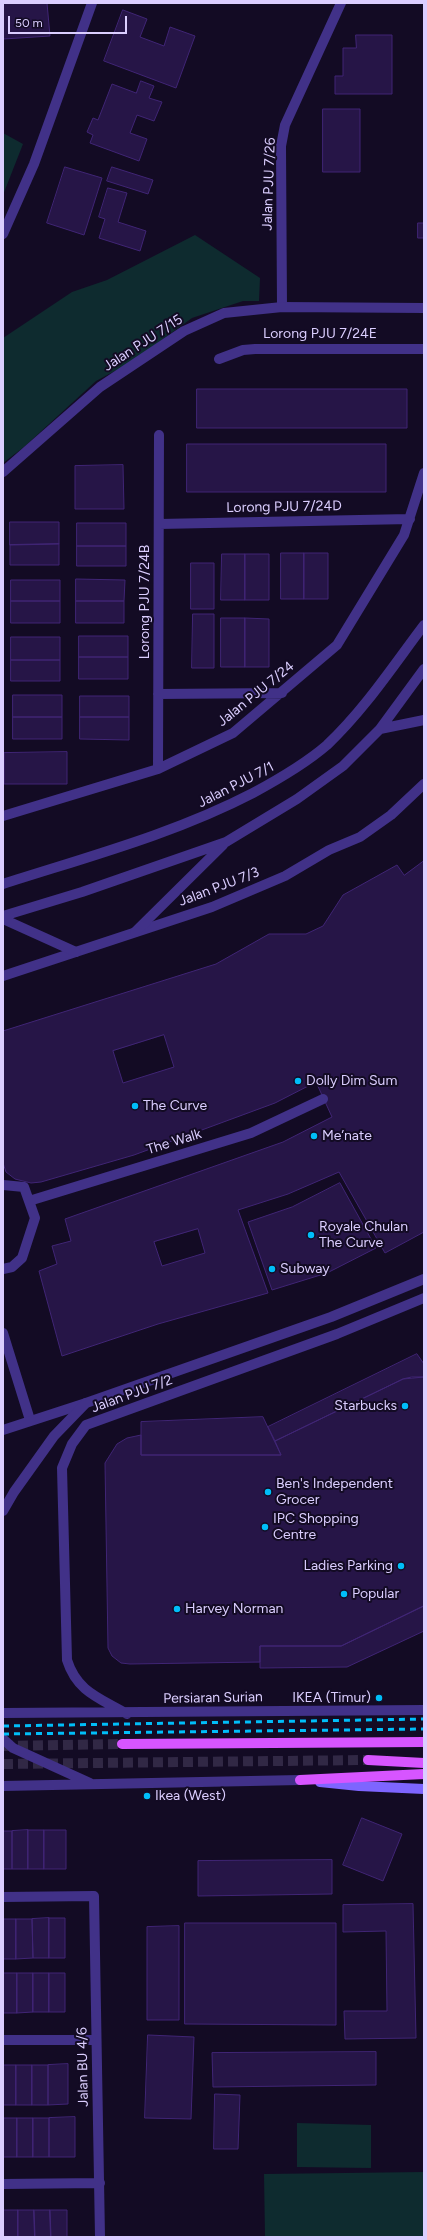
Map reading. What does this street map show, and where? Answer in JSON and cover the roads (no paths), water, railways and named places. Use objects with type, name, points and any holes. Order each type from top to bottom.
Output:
[{"type":"main road","points":[[122,1744],[424,1742]]},
{"type":"main road","points":[[368,1760],[424,1763]]},
{"type":"main road","points":[[300,1780],[424,1774]]},
{"type":"main road","points":[[300,1780],[359,1786],[424,1789]]},
{"type":"street","points":[[3,234],[34,164],[92,3]]},
{"type":"street","name":"Jalan PJU 7/26","points":[[282,307],[281,146],[286,125],[341,3]]},
{"type":"street","name":"Jalan PJU 7/15","points":[[3,472],[100,387],[184,331],[224,313],[282,307],[424,308]]},
{"type":"street","name":"Lorong PJU 7/24E","points":[[219,360],[243,350],[255,349],[424,349]]},
{"type":"street","name":"Lorong PJU 7/24B","points":[[158,769],[159,436]]},
{"type":"street","name":"Jalan PJU 7/24","points":[[3,816],[158,769],[233,734],[337,645],[404,535],[424,473]]},
{"type":"street","name":"Lorong PJU 7/24D","points":[[159,524],[410,519]]},
{"type":"street","name":"Jalan PJU 7/1","points":[[3,884],[187,824],[229,805],[283,777],[325,746],[360,712],[424,625]]},
{"type":"street","points":[[3,916],[82,892],[226,842],[309,791],[343,766],[380,729],[424,669]]},
{"type":"street","points":[[158,694],[282,693]]},
{"type":"street","points":[[380,729],[424,720]]},
{"type":"street","name":"Jalan PJU 7/3","points":[[3,976],[212,907],[285,876],[329,850],[360,837],[391,815],[424,784]]},
{"type":"street","points":[[135,932],[226,842]]},
{"type":"street","points":[[3,919],[76,952]]},
{"type":"street","name":"The Walk","points":[[29,1201],[251,1134],[323,1099]]},
{"type":"street","points":[[3,1185],[24,1187],[35,1218],[22,1258],[12,1267],[3,1269]]},
{"type":"street","name":"Jalan PJU 7/2","points":[[3,1511],[14,1492],[54,1436],[86,1402],[331,1317],[424,1279]]},
{"type":"street","name":"Jalan PJU 7/2","points":[[127,1714],[87,1691],[72,1675],[67,1660],[62,1468],[72,1444],[86,1425],[337,1334],[424,1298]]},
{"type":"street","points":[[3,1333],[30,1420]]},
{"type":"street","points":[[3,1430],[86,1402]]},
{"type":"street","name":"Persiaran Surian","points":[[3,1713],[127,1714],[424,1710]]},
{"type":"street","points":[[3,1739],[13,1748],[94,1784]]},
{"type":"street","points":[[3,1786],[300,1780]]},
{"type":"street","name":"Jalan BU 4/6","points":[[3,1897],[94,1896],[100,2237]]},
{"type":"street","points":[[3,2040],[96,2040]]},
{"type":"street","points":[[3,2184],[100,2183]]},
{"type":"tunnel","points":[[3,1746],[122,1744]]},
{"type":"tunnel","points":[[3,1764],[368,1760]]},
{"type":"railway","points":[[3,1726],[424,1719]]},
{"type":"railway","points":[[3,1734],[424,1729]]},
{"type":"place","name":"Dolly Dim Sum","points":[[298,1081]]},
{"type":"place","name":"The Curve","points":[[135,1106]]},
{"type":"place","name":"Me’nate","points":[[314,1136]]},
{"type":"place","name":"Royale Chulan The Curve","points":[[311,1235]]},
{"type":"place","name":"Subway","points":[[272,1269]]},
{"type":"place","name":"Starbucks","points":[[405,1406]]},
{"type":"place","name":"Ben's Independent Grocer","points":[[268,1492]]},
{"type":"place","name":"IPC Shopping Centre","points":[[265,1527]]},
{"type":"place","name":"Ladies Parking","points":[[401,1566]]},
{"type":"place","name":"Popular","points":[[344,1594]]},
{"type":"place","name":"Harvey Norman","points":[[177,1609]]},
{"type":"place","name":"IKEA (Timur)","points":[[379,1698]]},
{"type":"place","name":"Ikea (West)","points":[[147,1796]]}]
